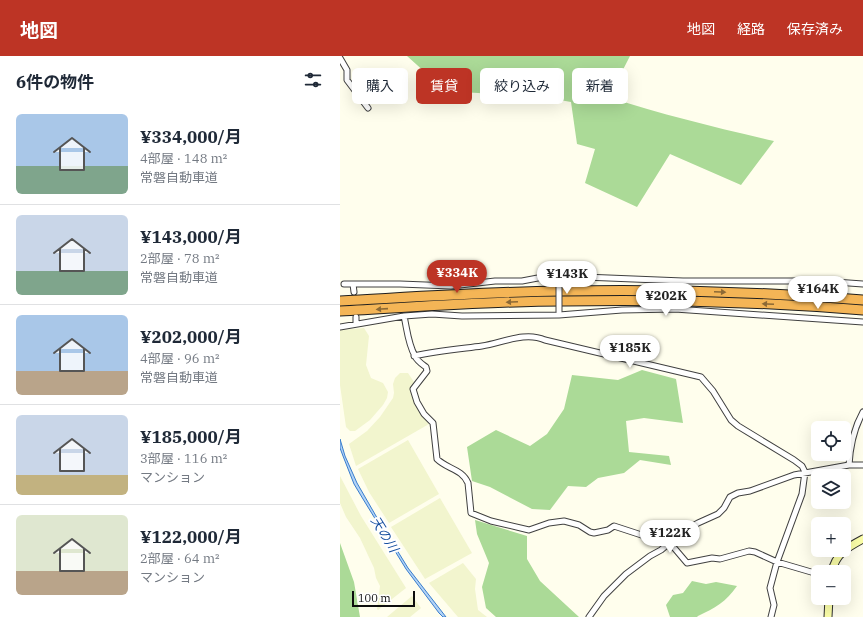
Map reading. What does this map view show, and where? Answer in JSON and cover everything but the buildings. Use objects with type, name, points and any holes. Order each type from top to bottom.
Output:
[{"type":"highway","points":[[340,298],[356,296],[622,291],[711,292],[813,296],[863,300]]},
{"type":"highway","points":[[340,301],[356,296]]},
{"type":"highway","points":[[340,311],[472,303],[616,300],[712,301],[863,310]]},
{"type":"street","points":[[340,58],[347,70],[347,80],[368,108]]},
{"type":"street","points":[[344,284],[451,286],[495,281],[522,281],[543,277],[559,277],[683,281],[821,281],[863,284]]},
{"type":"street","points":[[559,277],[559,314]]},
{"type":"street","points":[[770,281],[770,288]]},
{"type":"street","points":[[353,284],[356,296]]},
{"type":"street","points":[[340,327],[404,316],[432,314],[462,316],[675,309],[772,314],[863,322]]},
{"type":"street","points":[[404,316],[414,356],[426,367],[427,371],[413,389],[417,402],[424,414],[432,423],[437,459],[462,473],[467,479],[471,513],[491,521],[529,530],[549,523],[564,521],[579,525],[594,533],[608,530],[614,526],[670,543],[687,563],[712,558],[720,559],[749,551],[755,552],[777,562],[811,572]]},
{"type":"street","points":[[356,317],[356,324]]},
{"type":"street","points":[[414,356],[449,349],[483,346],[531,336],[701,377],[714,391],[731,420],[738,426],[794,460],[802,466],[805,472],[802,494],[777,562],[770,588],[774,605],[771,617]]},
{"type":"street","points":[[849,465],[849,453],[854,433],[863,412]]},
{"type":"street","points":[[589,617],[604,596],[626,574],[670,543],[681,533],[718,514],[724,508],[730,497],[738,493],[750,491],[805,472],[863,464]]},
{"type":"street","points":[[835,565],[838,556],[841,553],[848,547],[863,539]]},
{"type":"street","points":[[828,617],[829,605]]},
{"type":"green space","points":[[407,56],[630,56],[624,68],[572,68],[572,104],[628,104],[774,141],[741,185],[670,154],[637,207],[585,183],[595,149],[577,144],[571,102],[564,101],[564,68],[480,68],[480,93],[472,93],[472,68],[420,68]]},
{"type":"green space","points":[[364,328],[369,336],[366,365],[371,378],[383,383],[388,392],[387,398],[383,405],[370,420],[355,431],[350,431],[346,427],[340,385],[340,330]]},
{"type":"green space","points":[[642,370],[676,379],[683,423],[644,418],[626,421],[629,452],[669,456],[671,465],[640,460],[624,473],[598,478],[586,487],[568,486],[550,510],[532,509],[490,487],[472,481],[467,447],[496,430],[530,446],[547,434],[564,409],[572,375],[618,380]]},
{"type":"green space","points":[[400,373],[408,373],[414,382],[411,389],[418,409],[429,424],[356,466],[349,444],[367,431],[380,417],[393,398],[393,384],[395,378]]},
{"type":"green space","points":[[408,440],[439,494],[389,523],[369,492],[358,469]]},
{"type":"green space","points":[[340,476],[361,516],[406,588],[378,610],[380,586],[376,578],[374,568],[360,538],[346,517],[340,503]]},
{"type":"green space","points":[[440,498],[472,553],[425,579],[391,527]]},
{"type":"green space","points":[[475,520],[527,536],[527,559],[540,581],[579,617],[496,617],[486,608],[482,587],[489,563],[477,534]]},
{"type":"green space","points":[[340,543],[354,582],[360,617],[340,617]]},
{"type":"green space","points":[[463,563],[476,579],[475,589],[478,610],[487,617],[458,617],[429,583]]},
{"type":"green space","points":[[692,581],[706,584],[716,582],[737,586],[720,604],[697,617],[670,617],[666,605],[673,595],[683,593]]},
{"type":"green space","points":[[412,596],[421,608],[410,617],[387,617]]},
{"type":"water","name":"天の川","points":[[340,439],[345,456],[357,483],[376,516],[408,568],[446,617],[443,617],[439,613],[406,569],[354,484],[340,448]]}]
